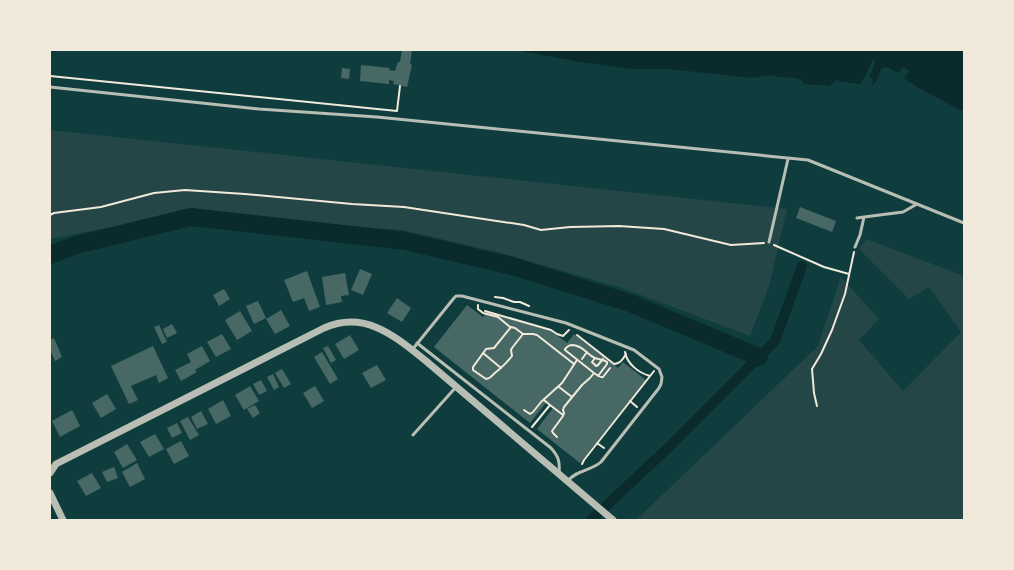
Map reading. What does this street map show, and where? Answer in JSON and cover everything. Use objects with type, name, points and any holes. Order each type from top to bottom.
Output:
[{"type":"street","points":[[50,473],[56,464],[330,325],[351,321],[366,323],[374,326],[409,348],[456,386],[613,520]]},
{"type":"street","points":[[50,493],[63,520]]},
{"type":"lane","points":[[50,87],[259,109],[377,117],[808,160],[964,223]]},
{"type":"lane","points":[[769,242],[788,158]]},
{"type":"lane","points":[[857,218],[903,212],[918,204]]},
{"type":"lane","points":[[855,247],[860,235],[864,218]]},
{"type":"lane","points":[[409,348],[417,343],[454,298],[459,296],[561,321],[634,350],[660,369],[662,377],[659,388],[609,452],[599,464],[573,476],[568,481]]},
{"type":"lane","points":[[417,343],[550,448],[558,458],[560,464],[559,474]]},
{"type":"lane","points":[[413,435],[456,386]]},
{"type":"path","points":[[50,76],[397,110],[400,86]]},
{"type":"path","points":[[50,216],[54,213],[101,207],[154,193],[185,190],[244,194],[352,204],[404,207],[524,225],[541,230],[570,227],[619,226],[664,229],[732,245],[769,242],[824,267],[849,274]]},
{"type":"path","points":[[817,406],[814,393],[812,369],[832,330],[845,294],[855,247]]},
{"type":"path","points":[[572,325],[563,336],[551,330],[485,312],[498,318],[523,334],[538,335],[574,364]]},
{"type":"path","points":[[511,327],[494,348],[487,348],[472,368],[485,379],[488,379],[504,366],[511,357],[511,349],[523,334]]},
{"type":"path","points":[[569,329],[614,364],[620,362],[626,354]]},
{"type":"path","points":[[598,376],[608,364],[607,362],[603,359],[595,358],[579,346],[570,345],[565,348],[565,350],[577,360],[598,376],[600,377],[603,377],[610,368]]},
{"type":"path","points":[[582,359],[587,352]]},
{"type":"path","points":[[483,353],[501,368]]},
{"type":"path","points":[[595,358],[592,362],[596,366],[603,359]]},
{"type":"path","points":[[627,358],[638,371],[650,376]]},
{"type":"path","points":[[524,410],[528,414],[532,413],[559,387],[577,360]]},
{"type":"path","points":[[583,471],[582,465],[584,460],[657,367]]},
{"type":"path","points":[[557,437],[552,431],[564,416],[563,408],[594,373]]},
{"type":"path","points":[[559,387],[572,397]]},
{"type":"path","points":[[544,400],[564,416]]},
{"type":"path","points":[[533,426],[550,405]]},
{"type":"path","points":[[597,443],[609,452]]},
{"type":"shaded area","points":[[502,50],[964,50],[964,112],[917,87],[904,78],[910,71],[904,67],[898,73],[887,67],[882,68],[875,83],[871,87],[873,81],[870,76],[875,59],[873,59],[865,77],[860,84],[837,80],[829,86],[805,84],[796,78],[771,75],[752,78],[669,69],[631,69],[580,62],[521,51]]},
{"type":"shaded area","points":[[50,130],[787,209],[769,286],[750,336],[625,289],[501,253],[402,230],[185,213],[50,239]]},
{"type":"shaded area","points":[[866,239],[964,276],[964,520],[636,520],[818,346],[841,277],[879,319],[859,340],[903,391],[961,332],[929,287],[909,299],[859,249]]},
{"type":"building","points":[[402,50],[412,50],[410,64],[412,65],[407,87],[393,84],[394,81],[389,80],[389,84],[360,81],[361,65],[390,68],[389,70],[395,71],[398,62],[400,62]]},
{"type":"building","points":[[342,68],[350,69],[349,79],[341,78]]},
{"type":"building","points":[[800,207],[836,221],[832,232],[796,218]]},
{"type":"building","points":[[360,269],[372,274],[363,295],[351,290]]},
{"type":"building","points":[[307,271],[320,307],[309,311],[304,298],[293,302],[284,280]]},
{"type":"building","points":[[345,273],[349,295],[341,296],[342,302],[326,305],[322,277]]},
{"type":"building","points":[[224,289],[230,299],[219,306],[213,295]]},
{"type":"building","points":[[397,298],[411,308],[402,322],[387,313]]},
{"type":"building","points":[[258,301],[266,318],[254,324],[246,306]]},
{"type":"building","points":[[467,305],[483,317],[487,312],[552,331],[567,343],[574,334],[618,368],[623,362],[646,380],[580,463],[537,429],[553,408],[546,403],[530,423],[434,347]]},
{"type":"building","points":[[281,310],[290,326],[275,334],[266,319]]},
{"type":"building","points":[[240,311],[252,331],[237,340],[225,320]]},
{"type":"building","points":[[172,324],[177,333],[167,338],[163,329]]},
{"type":"building","points":[[159,325],[167,342],[162,344],[154,327]]},
{"type":"building","points":[[222,334],[231,349],[216,357],[207,342]]},
{"type":"building","points":[[350,335],[359,350],[344,359],[335,344]]},
{"type":"building","points":[[54,338],[62,357],[55,361],[50,350],[50,340]]},
{"type":"building","points":[[153,346],[168,378],[159,383],[156,375],[131,386],[138,400],[129,404],[111,366]]},
{"type":"building","points":[[202,346],[210,361],[195,370],[197,372],[181,381],[175,370],[191,362],[187,354]]},
{"type":"building","points":[[328,346],[336,360],[331,363],[323,348]]},
{"type":"building","points":[[322,352],[338,379],[330,384],[314,357]]},
{"type":"building","points":[[377,365],[386,380],[371,388],[362,373]]},
{"type":"building","points":[[282,369],[291,384],[284,388],[275,373]]},
{"type":"building","points":[[273,374],[279,387],[274,390],[267,377]]},
{"type":"building","points":[[261,380],[267,391],[259,395],[253,384]]},
{"type":"building","points":[[250,386],[259,401],[244,410],[235,395]]},
{"type":"building","points":[[315,386],[324,401],[312,408],[303,393]]},
{"type":"building","points":[[107,394],[116,409],[101,418],[92,403]]},
{"type":"building","points":[[223,400],[231,416],[216,424],[208,409]]},
{"type":"building","points":[[255,405],[260,413],[253,418],[247,409]]},
{"type":"building","points":[[72,410],[80,426],[60,437],[52,421]]},
{"type":"building","points":[[201,411],[208,424],[197,429],[191,417]]},
{"type":"building","points":[[188,417],[199,435],[190,440],[180,421]]},
{"type":"building","points":[[177,423],[182,433],[172,438],[167,428]]},
{"type":"building","points":[[155,434],[164,449],[149,457],[140,442]]},
{"type":"building","points":[[181,441],[189,456],[174,464],[166,449]]},
{"type":"building","points":[[127,444],[137,460],[123,468],[114,452]]},
{"type":"building","points":[[137,463],[145,479],[130,487],[122,472]]},
{"type":"building","points":[[114,467],[118,478],[107,482],[102,472]]},
{"type":"building","points":[[92,473],[101,488],[86,496],[77,481]]},
{"type":"waterway","points":[[50,255],[76,245],[191,217],[405,241],[512,266],[630,303],[759,357]]},
{"type":"waterway","points":[[591,520],[670,446],[775,341],[802,266]]}]
